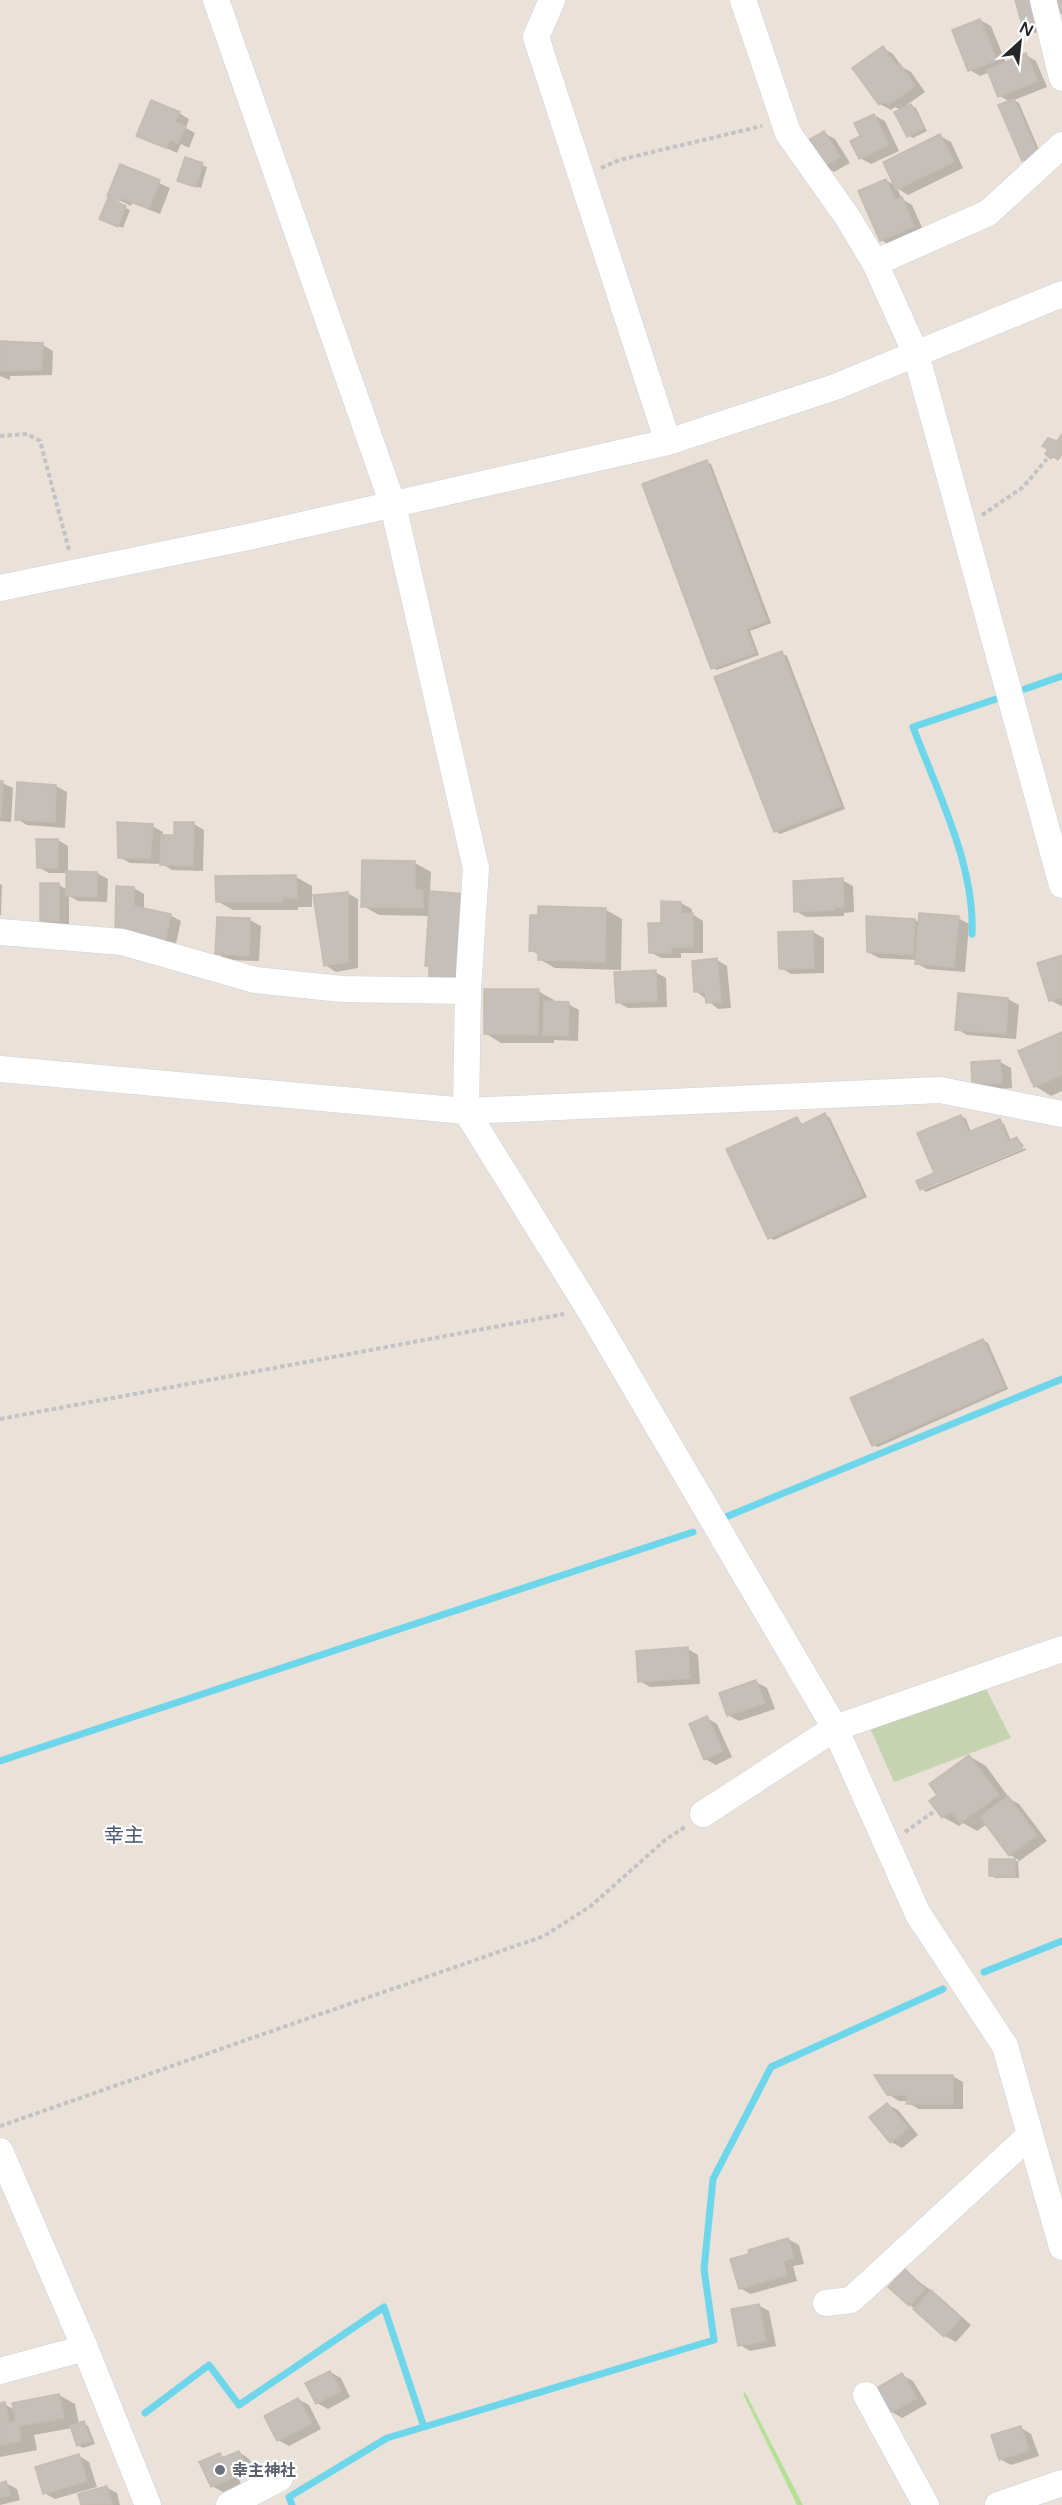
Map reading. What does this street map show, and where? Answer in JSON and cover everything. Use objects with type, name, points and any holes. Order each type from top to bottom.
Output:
[{"type":"street","points":[[216,0],[393,505],[476,867],[468,991],[466,1111],[589,1309],[834,1728],[918,1914],[1005,2046],[1062,2247]]},
{"type":"street","points":[[552,0],[536,37],[668,442]]},
{"type":"street","points":[[743,0],[788,133],[848,218],[875,263],[916,354],[1062,885]]},
{"type":"street","points":[[1042,0],[1062,78]]},
{"type":"street","points":[[875,263],[987,213],[1062,145]]},
{"type":"street","points":[[0,588],[393,505],[668,442],[835,387],[1062,294]]},
{"type":"street","points":[[0,932],[122,942],[255,980],[342,989],[468,991]]},
{"type":"street","points":[[0,1069],[466,1111],[940,1090],[1062,1114]]},
{"type":"street","points":[[703,1814],[834,1728],[1062,1649]]},
{"type":"street","points":[[826,2303],[851,2300],[1029,2136]]},
{"type":"street","points":[[0,2151],[85,2348],[148,2505]]},
{"type":"street","points":[[0,2371],[85,2348]]},
{"type":"street","points":[[866,2395],[926,2505]]},
{"type":"street","points":[[229,2505],[280,2478]]},
{"type":"street","points":[[998,2505],[1062,2483]]},
{"type":"path","points":[[581,176],[619,160],[784,121]]},
{"type":"path","points":[[0,436],[27,434],[40,441],[76,573]]},
{"type":"path","points":[[964,527],[1023,487],[1047,459]]},
{"type":"path","points":[[0,1419],[589,1309]]},
{"type":"path","points":[[887,1844],[936,1810]]},
{"type":"path","points":[[0,2127],[544,1936],[591,1906],[665,1840],[703,1814]]},
{"type":"green space","points":[[983,1683],[1011,1738],[894,1782],[868,1723]]},
{"type":"green space","points":[[745,2392],[803,2505],[797,2505],[743,2394]]},
{"type":"building","points":[[1015,0],[1034,0],[1041,23],[1023,28]]},
{"type":"building","points":[[1055,0],[1062,0],[1062,13],[1060,13]]},
{"type":"building","points":[[980,19],[997,60],[968,71],[952,30]]},
{"type":"building","points":[[883,46],[897,66],[900,64],[915,86],[888,105],[886,101],[879,105],[852,68]]},
{"type":"building","points":[[1026,53],[1038,81],[998,97],[987,70]]},
{"type":"building","points":[[1014,99],[1038,154],[1022,161],[998,105]]},
{"type":"building","points":[[151,100],[180,112],[175,122],[186,126],[178,143],[170,139],[166,148],[136,136]]},
{"type":"building","points":[[911,104],[924,128],[907,137],[894,112]]},
{"type":"building","points":[[874,114],[889,145],[859,159],[850,141],[860,136],[854,123]]},
{"type":"building","points":[[824,131],[840,157],[822,167],[807,141]]},
{"type":"building","points":[[940,134],[954,162],[896,190],[883,162]]},
{"type":"building","points":[[185,157],[203,163],[196,187],[177,181]]},
{"type":"building","points":[[120,164],[160,180],[149,209],[122,198],[120,201],[107,196]]},
{"type":"building","points":[[886,179],[895,200],[902,197],[914,226],[880,241],[858,191]]},
{"type":"building","points":[[108,198],[126,206],[118,227],[99,219]]},
{"type":"building","points":[[0,341],[43,343],[42,370],[0,371]]},
{"type":"building","points":[[1062,434],[1062,454],[1058,460],[1053,456],[1051,459],[1045,454],[1048,450],[1042,446],[1048,438],[1057,441]]},
{"type":"building","points":[[707,460],[767,621],[746,629],[755,653],[711,669],[642,484]]},
{"type":"building","points":[[782,651],[841,806],[774,832],[714,677]]},
{"type":"building","points":[[0,781],[3,781],[1,817],[0,817]]},
{"type":"building","points":[[17,782],[56,785],[55,822],[15,820]]},
{"type":"building","points":[[117,822],[153,824],[150,859],[118,858]]},
{"type":"building","points":[[174,822],[194,822],[193,866],[160,865],[161,835],[174,835]]},
{"type":"building","points":[[36,839],[58,839],[58,868],[37,868]]},
{"type":"building","points":[[362,860],[415,861],[415,890],[423,890],[423,908],[361,907]]},
{"type":"building","points":[[66,871],[97,872],[97,897],[66,896]]},
{"type":"building","points":[[296,875],[297,898],[282,898],[282,902],[216,902],[215,876]]},
{"type":"building","points":[[843,878],[844,907],[834,907],[834,910],[794,912],[793,881]]},
{"type":"building","points":[[40,883],[59,883],[59,921],[40,921]]},
{"type":"building","points":[[116,886],[134,887],[134,906],[171,914],[165,943],[115,930]]},
{"type":"building","points":[[430,891],[466,894],[461,968],[455,968],[454,979],[429,977],[429,966],[425,966]]},
{"type":"building","points":[[348,892],[348,962],[324,966],[313,895]]},
{"type":"building","points":[[661,901],[681,902],[681,914],[693,913],[693,947],[671,947],[671,953],[649,953],[648,923],[661,923]]},
{"type":"building","points":[[538,906],[606,908],[605,962],[538,960],[538,951],[529,951],[530,915],[538,915]]},
{"type":"building","points":[[919,913],[959,916],[954,967],[915,964]]},
{"type":"building","points":[[866,916],[915,919],[913,955],[867,952]]},
{"type":"building","points":[[217,917],[250,918],[249,956],[215,954]]},
{"type":"building","points":[[813,931],[814,968],[779,969],[778,932]]},
{"type":"building","points":[[1062,955],[1062,997],[1049,1001],[1037,963]]},
{"type":"building","points":[[717,958],[721,1002],[706,1003],[705,992],[694,992],[692,961]]},
{"type":"building","points":[[656,970],[657,1001],[616,1003],[614,972]]},
{"type":"building","points":[[484,989],[539,989],[538,1035],[484,1034]]},
{"type":"building","points":[[958,993],[1008,998],[1006,1034],[955,1030]]},
{"type":"building","points":[[544,1001],[569,1002],[568,1036],[543,1035]]},
{"type":"building","points":[[1062,1032],[1062,1075],[1034,1087],[1018,1051]]},
{"type":"building","points":[[1000,1060],[1002,1083],[972,1085],[971,1062]]},
{"type":"building","points":[[825,1113],[863,1195],[768,1239],[726,1149],[797,1117],[801,1125]]},
{"type":"building","points":[[961,1115],[968,1132],[1000,1119],[1008,1141],[1017,1137],[1022,1148],[920,1190],[916,1181],[934,1173],[917,1133]]},
{"type":"building","points":[[983,1339],[1005,1387],[872,1446],[850,1398]]},
{"type":"building","points":[[688,1647],[690,1678],[638,1682],[636,1651]]},
{"type":"building","points":[[756,1680],[765,1703],[727,1716],[719,1693]]},
{"type":"building","points":[[707,1716],[723,1751],[704,1760],[689,1724]]},
{"type":"building","points":[[969,1755],[999,1795],[960,1823],[951,1811],[942,1818],[929,1801],[937,1795],[929,1784]]},
{"type":"building","points":[[1008,1796],[1037,1835],[1009,1856],[980,1817]]},
{"type":"building","points":[[989,1859],[1015,1859],[1015,1877],[989,1876]]},
{"type":"building","points":[[874,2075],[953,2075],[953,2104],[906,2104],[907,2095],[887,2095]]},
{"type":"building","points":[[887,2103],[908,2128],[890,2143],[869,2117]]},
{"type":"building","points":[[788,2238],[794,2258],[783,2261],[787,2275],[739,2289],[730,2259],[749,2254],[748,2250]]},
{"type":"building","points":[[905,2269],[925,2289],[909,2306],[888,2287]]},
{"type":"building","points":[[931,2290],[961,2318],[944,2337],[913,2309]]},
{"type":"building","points":[[759,2304],[766,2341],[738,2346],[731,2309]]},
{"type":"building","points":[[330,2371],[341,2391],[316,2404],[305,2383]]},
{"type":"building","points":[[902,2373],[917,2398],[890,2413],[875,2389]]},
{"type":"building","points":[[59,2394],[64,2418],[19,2426],[21,2441],[0,2445],[0,2403],[5,2402],[9,2423],[16,2421],[12,2403]]},
{"type":"building","points":[[298,2398],[312,2423],[277,2441],[264,2416]]},
{"type":"building","points":[[84,2421],[91,2441],[77,2446],[70,2426]]},
{"type":"building","points":[[1021,2426],[1029,2450],[999,2460],[991,2435]]},
{"type":"building","name":"幸主神社","points":[[239,2451],[246,2466],[229,2473],[232,2478],[211,2487],[199,2462],[220,2453],[222,2458]]},
{"type":"building","points":[[79,2454],[87,2481],[43,2494],[35,2467]]},
{"type":"building","points":[[6,2481],[10,2495],[0,2497],[0,2483]]},
{"type":"building","points":[[107,2486],[112,2505],[81,2505],[78,2494]]},
{"type":"waterway","points":[[1025,689],[1062,676]]},
{"type":"waterway","points":[[972,934],[971,908],[961,855],[913,727],[996,699]]},
{"type":"waterway","points":[[728,1516],[1062,1379]]},
{"type":"waterway","points":[[0,1761],[693,1532]]},
{"type":"waterway","points":[[984,1972],[1062,1941]]},
{"type":"waterway","points":[[292,2505],[289,2497],[387,2438],[714,2340],[704,2269],[713,2179],[771,2067],[943,1989]]},
{"type":"waterway","points":[[145,2413],[209,2365],[239,2405],[384,2307],[424,2427]]},
{"type":"place","name":"幸主神社","points":[[220,2470]]},
{"type":"district","name":"幸主","points":[[124,1835]]}]
